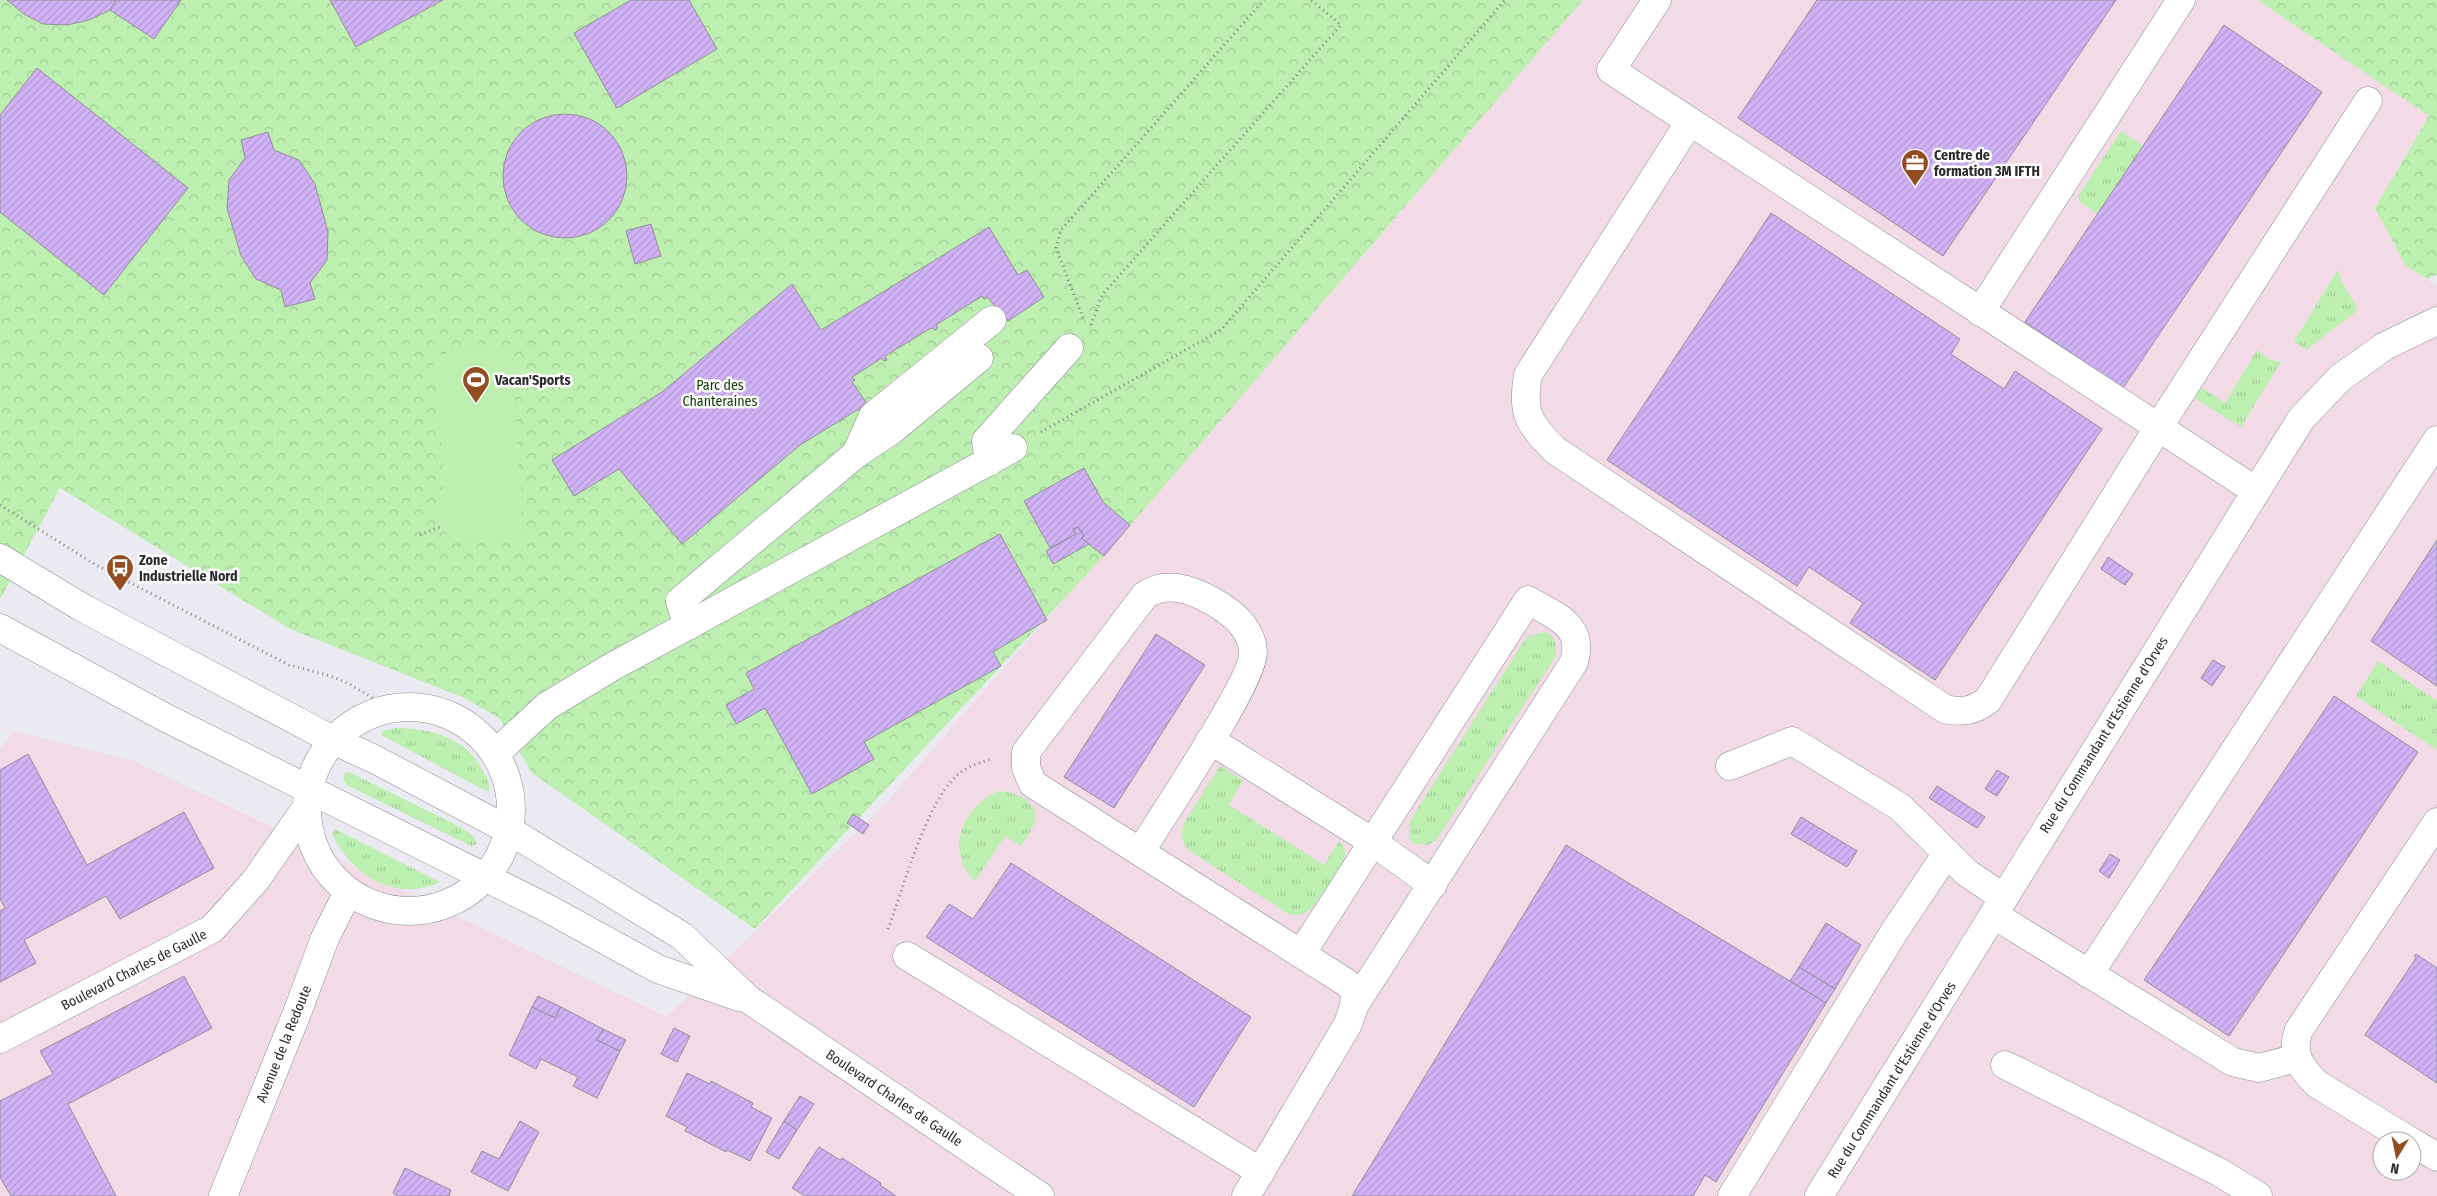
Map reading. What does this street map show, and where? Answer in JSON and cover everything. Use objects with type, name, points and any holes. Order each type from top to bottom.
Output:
[{"type":"main road","points":[[1657,0],[1611,70],[2256,491]]},
{"type":"main road","points":[[1980,312],[2181,0]]},
{"type":"main road","points":[[1690,123],[1528,375],[1524,398],[1528,417],[1540,435],[1556,451],[1945,709],[1965,712],[1979,707],[1988,700],[2158,428],[2368,101]]},
{"type":"main road","points":[[856,454],[873,416],[992,320]]},
{"type":"main road","name":"Rue du Commandant d'Estienne d'Orves","points":[[1819,1196],[2301,419],[2340,378],[2385,346],[2437,320]]},
{"type":"main road","points":[[989,462],[986,441],[1079,340]]},
{"type":"main road","points":[[688,626],[680,601],[856,454],[892,430],[979,358]]},
{"type":"main road","points":[[2090,974],[2437,440]]},
{"type":"main road","points":[[495,754],[547,706],[688,626],[1013,448]]},
{"type":"main road","name":"Boulevard Charles de Gaulle","points":[[0,558],[82,608],[510,831],[682,936],[748,999],[1040,1196]]},
{"type":"main road","points":[[1140,852],[1210,740],[1252,665],[1252,641],[1242,624],[1220,606],[1190,590],[1155,589],[1145,595],[1026,752],[1026,768],[1033,784],[1140,852],[1347,983],[1355,992],[1354,1006],[1348,1024],[1246,1196]]},
{"type":"main road","points":[[1301,954],[1528,600],[1560,618],[1573,632],[1577,640],[1578,648],[1574,662],[1354,1006]]},
{"type":"main road","name":"Boulevard Charles de Gaulle","points":[[0,628],[306,799],[487,878],[658,969],[748,999]]},
{"type":"main road","name":"Boulevard Charles de Gaulle","points":[[0,1039],[212,929],[255,881],[306,799],[318,759],[333,740],[358,720],[369,714],[407,706],[445,713],[464,723],[481,736],[495,754],[507,779],[511,807],[510,831],[501,854],[487,878],[465,895],[434,908],[399,911],[368,904],[348,894],[322,864],[310,838],[306,799]]},
{"type":"main road","points":[[1210,740],[1373,842],[1432,885]]},
{"type":"main road","points":[[1730,766],[1792,741],[1900,807],[1999,906],[2090,974],[2233,1062],[2259,1068],[2297,1058]]},
{"type":"main road","points":[[2395,1131],[2317,1084],[2305,1073],[2297,1058],[2295,1042],[2299,1030],[2437,822]]},
{"type":"main road","points":[[1732,1196],[1896,929],[1947,853]]},
{"type":"main road","name":"Avenue de la Redoute","points":[[223,1196],[297,1013],[325,938],[348,894]]},
{"type":"main road","points":[[907,956],[1261,1172]]},
{"type":"main road","points":[[2005,1065],[2219,1172],[2258,1196]]},
{"type":"main road","points":[[2422,1148],[2437,1157]]},
{"type":"path","points":[[1085,324],[1056,248],[1061,230],[1264,0]]},
{"type":"path","points":[[1079,340],[1102,296],[1341,24],[1310,0]]},
{"type":"path","points":[[1013,448],[1221,330],[1504,0]]},
{"type":"path","points":[[0,505],[96,565],[289,665],[331,676],[391,708]]},
{"type":"path","points":[[420,535],[442,526]]},
{"type":"path","points":[[907,956],[884,942],[937,799],[958,775],[977,763],[994,758],[1026,758]]},
{"type":"shaded area","points":[[1583,0],[2257,0],[2429,116],[2375,208],[2405,265],[2437,286],[2437,1196],[0,1196],[0,749],[14,731],[134,761],[667,1017],[886,803],[1299,330]]},
{"type":"green space","name":"Parc des Chanteraines","points":[[0,0],[1583,0],[1103,557],[755,929],[532,773],[499,718],[462,697],[290,629],[60,488],[0,599]]},
{"type":"green space","points":[[2257,0],[2437,0],[2437,275],[2427,279],[2405,265],[2375,208],[2429,116]]},
{"type":"green space","points":[[2121,131],[2143,146],[2097,214],[2079,201],[2078,196]]},
{"type":"green space","points":[[2338,269],[2344,286],[2358,310],[2306,350],[2294,341]]},
{"type":"green space","name":"Vacan'Sports","points":[[501,349],[512,360],[523,537],[447,536],[435,509],[444,505],[442,448],[432,355]]},
{"type":"green space","points":[[2257,350],[2270,360],[2281,362],[2241,427],[2194,398],[2199,386],[2225,403]]},
{"type":"green space","points":[[1546,632],[1554,639],[1556,656],[1436,841],[1427,845],[1412,843],[1409,832],[1410,822],[1421,803],[1524,641],[1528,636]]},
{"type":"green space","points":[[2378,661],[2437,701],[2437,750],[2356,696]]},
{"type":"green space","points":[[395,728],[420,730],[445,736],[456,742],[475,758],[486,777],[489,791],[381,735],[383,731]]},
{"type":"green space","points":[[1220,766],[1243,780],[1229,805],[1324,865],[1339,841],[1343,846],[1345,855],[1341,868],[1312,908],[1306,912],[1300,915],[1287,913],[1189,851],[1184,844],[1182,831],[1184,823]]},
{"type":"green space","points":[[345,772],[351,773],[458,826],[473,836],[477,844],[471,846],[347,785],[343,780]]},
{"type":"green space","points":[[999,791],[1020,796],[1026,800],[1035,811],[1035,818],[1032,829],[1021,846],[1005,836],[975,881],[960,857],[959,844],[962,831],[967,819],[975,808],[986,798]]},
{"type":"green space","points":[[335,829],[440,882],[424,888],[407,889],[392,887],[377,881],[363,873],[340,849],[332,834]]},
{"type":"building","points":[[7,0],[116,0],[110,10],[89,20],[67,25],[43,24],[24,14]]},
{"type":"building","points":[[116,0],[181,0],[154,39],[110,10]]},
{"type":"building","points":[[330,0],[443,0],[356,47]]},
{"type":"building","points":[[631,0],[689,0],[717,49],[617,108],[574,33]]},
{"type":"building","name":"Centre de formation 3M IFTH","points":[[1817,0],[2116,0],[1943,256],[1738,118]]},
{"type":"building","points":[[2224,25],[2322,92],[2123,388],[2025,322]]},
{"type":"building","points":[[37,68],[188,188],[104,295],[0,212],[0,115]]},
{"type":"building","points":[[565,114],[589,119],[609,132],[622,152],[627,176],[622,200],[609,220],[589,233],[565,238],[541,233],[521,220],[508,200],[503,176],[508,152],[521,132],[541,119]]},
{"type":"building","points":[[268,132],[274,150],[299,160],[315,184],[328,232],[327,260],[310,283],[315,299],[285,307],[281,290],[256,279],[241,256],[227,208],[229,180],[245,158],[241,140]]},
{"type":"building","points":[[1771,213],[1960,339],[1951,354],[2004,389],[2015,371],[2102,429],[1935,680],[1850,623],[1863,603],[1809,567],[1797,586],[1607,460]]},
{"type":"building","points":[[651,224],[661,256],[635,264],[626,231]]},
{"type":"building","points":[[989,227],[1018,275],[1027,270],[1044,297],[1008,321],[987,297],[984,299],[982,296],[936,325],[938,328],[936,330],[931,328],[885,356],[887,360],[884,361],[882,358],[852,377],[855,380],[852,382],[867,404],[800,445],[682,544],[619,469],[574,496],[552,460],[662,392],[792,284],[821,330]]},
{"type":"building","points":[[1084,468],[1103,502],[1130,525],[1104,556],[1081,538],[1084,536],[1078,527],[1073,529],[1076,534],[1050,548],[1024,501]]},
{"type":"building","points":[[1078,527],[1084,536],[1081,538],[1089,544],[1053,564],[1046,551],[1076,534],[1073,529]]},
{"type":"building","points":[[1000,534],[1047,620],[993,652],[1001,666],[864,742],[874,759],[812,794],[765,708],[736,724],[726,705],[754,689],[746,673]]},
{"type":"building","points":[[2437,540],[2437,686],[2371,641]]},
{"type":"building","points":[[2108,557],[2133,574],[2125,585],[2101,569]]},
{"type":"building","points":[[1156,634],[1205,665],[1114,808],[1064,777]]},
{"type":"building","points":[[2213,660],[2225,667],[2212,686],[2201,678]]},
{"type":"building","points":[[2334,696],[2418,752],[2229,1036],[2144,980]]},
{"type":"building","points":[[28,754],[87,865],[184,812],[214,868],[120,919],[106,896],[24,940],[36,963],[0,982],[0,911],[5,908],[0,899],[0,770]]},
{"type":"building","points":[[1997,770],[2009,777],[1997,796],[1985,789]]},
{"type":"building","points":[[1937,786],[1985,817],[1977,828],[1929,798]]},
{"type":"building","points":[[853,814],[869,825],[863,834],[847,823]]},
{"type":"building","points":[[1801,817],[1857,851],[1847,867],[1791,834]]},
{"type":"building","points":[[1566,845],[1826,1003],[1716,1182],[1705,1175],[1693,1196],[1352,1196]]},
{"type":"building","points":[[2110,854],[2120,860],[2109,878],[2099,871]]},
{"type":"building","points":[[1011,863],[1251,1017],[1194,1107],[926,937],[949,904],[973,919]]},
{"type":"building","points":[[1826,923],[1861,945],[1835,989],[1799,967]]},
{"type":"building","points":[[2416,954],[2437,968],[2437,1083],[2365,1035],[2416,958],[2414,956]]},
{"type":"building","points":[[1799,967],[1835,989],[1826,1003],[1790,981]]},
{"type":"building","points":[[184,976],[212,1028],[68,1104],[116,1196],[11,1196],[0,1177],[0,1101],[53,1074],[40,1051]]},
{"type":"building","points":[[538,996],[561,1007],[555,1018],[532,1007]]},
{"type":"building","points":[[532,1007],[555,1018],[561,1007],[603,1029],[597,1040],[620,1051],[597,1098],[573,1086],[578,1077],[541,1059],[536,1069],[509,1055]]},
{"type":"building","points":[[674,1028],[690,1036],[677,1062],[661,1054]]},
{"type":"building","points":[[603,1029],[626,1040],[620,1051],[597,1040]]},
{"type":"building","points":[[687,1073],[710,1084],[711,1081],[753,1103],[751,1107],[772,1118],[750,1161],[727,1150],[726,1152],[685,1131],[687,1127],[666,1116]]},
{"type":"building","points":[[800,1096],[814,1104],[797,1130],[784,1121]]},
{"type":"building","points":[[520,1121],[539,1132],[508,1191],[471,1172],[482,1151],[499,1159]]},
{"type":"building","points":[[784,1121],[797,1130],[779,1159],[766,1152]]},
{"type":"building","points":[[819,1147],[840,1160],[842,1158],[881,1183],[880,1185],[896,1196],[805,1196],[792,1188]]},
{"type":"building","points":[[405,1168],[451,1190],[449,1196],[398,1196],[393,1193]]},
{"type":"place","name":"Centre de formation 3M IFTH","points":[[1915,187]]},
{"type":"place","name":"Vacan'Sports","points":[[476,404]]},
{"type":"place","name":"Zone Industrielle Nord","points":[[120,592]]}]
